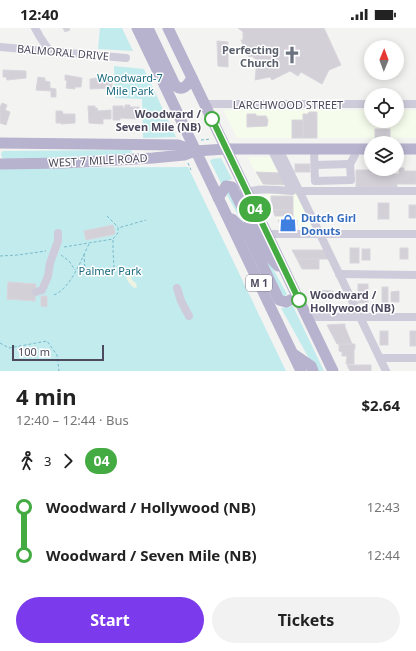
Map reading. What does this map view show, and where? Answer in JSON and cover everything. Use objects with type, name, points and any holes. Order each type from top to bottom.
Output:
[{"type":"main road","name":"M 1","points":[[136,28],[301,371]]},
{"type":"main road","points":[[148,28],[175,85],[178,88],[185,87],[192,78]]},
{"type":"main road","name":"M 1","points":[[168,30],[226,149],[242,194],[267,234],[333,371]]},
{"type":"main road","name":"WEST 7 MILE ROAD","points":[[0,143],[178,145],[195,151]]},
{"type":"main road","points":[[137,145],[140,158]]},
{"type":"main road","name":"WEST 7 MILE ROAD","points":[[0,164],[64,163],[140,158],[184,155],[195,151],[226,149],[364,149]]},
{"type":"main road","points":[[404,149],[416,149]]},
{"type":"main road","points":[[218,198],[224,189],[229,186],[242,194],[264,251],[287,275]]},
{"type":"main road","points":[[226,213],[248,235],[279,300],[286,302],[297,297]]},
{"type":"main road","points":[[293,353],[311,366],[313,371]]},
{"type":"street","points":[[35,28],[49,50]]},
{"type":"street","points":[[26,49],[33,46],[40,37]]},
{"type":"street","name":"BALMORAL DRIVE","points":[[0,46],[126,58]]},
{"type":"street","name":"LARCHWOOD STREET","points":[[204,104],[364,104]]},
{"type":"street","points":[[404,104],[416,104]]},
{"type":"street","points":[[276,149],[321,234],[359,317],[386,371]]},
{"type":"street","points":[[242,194],[262,190],[292,191],[274,155],[276,149]]},
{"type":"street","points":[[314,149],[315,181],[351,180],[350,164],[355,155],[354,149]]},
{"type":"street","points":[[314,165],[350,164]]},
{"type":"street","points":[[299,191],[416,191]]},
{"type":"street","points":[[36,292],[42,290],[48,276],[50,263],[58,241],[58,233]]},
{"type":"street","points":[[267,234],[416,234]]},
{"type":"street","points":[[339,274],[416,275]]},
{"type":"street","points":[[177,288],[181,301],[189,316]]},
{"type":"street","points":[[307,317],[416,317]]},
{"type":"street","points":[[380,358],[416,358]]},
{"type":"path","points":[[201,140],[211,139]]},
{"type":"path","points":[[186,160],[191,170]]},
{"type":"path","points":[[107,216],[118,228],[118,233],[113,239],[112,250],[114,268]]},
{"type":"path","points":[[118,228],[146,220]]},
{"type":"path","points":[[0,256],[18,256],[113,239]]},
{"type":"path","points":[[54,295],[61,292],[90,243]]},
{"type":"path","points":[[55,250],[70,261],[75,270]]},
{"type":"path","points":[[84,253],[85,270]]},
{"type":"path","points":[[0,343],[9,348],[47,341],[57,355],[59,371]]},
{"type":"shaded area","points":[[223,110],[364,110],[364,128],[404,128],[404,110],[416,110],[416,138],[404,138],[404,136],[364,136],[364,138],[237,138]]},
{"type":"shaded area","points":[[248,157],[279,157],[314,227],[280,226]]},
{"type":"green space","points":[[100,28],[122,28],[133,51],[98,49]]},
{"type":"green space","name":"Woodward-7 Mile Park","points":[[114,66],[144,69],[176,137],[143,138],[142,99],[115,98]]},
{"type":"green space","points":[[131,150],[132,152],[130,154],[6,159],[2,158],[1,153],[3,151]]},
{"type":"green space","points":[[221,158],[232,179],[222,183],[210,161],[212,159]]},
{"type":"green space","name":"Palmer Park","points":[[188,167],[286,371],[0,371],[0,168]]},
{"type":"green space","points":[[229,189],[287,294],[283,298],[226,193]]},
{"type":"green space","points":[[293,306],[324,371],[316,371],[281,308]]},
{"type":"sand","points":[[126,273],[130,274],[137,287],[135,288],[130,284],[126,277]]},
{"type":"building","points":[[63,28],[69,28],[70,30],[65,32]]},
{"type":"building","name":"Perfecting Church","points":[[238,28],[324,28],[341,65],[329,70],[322,84],[301,72],[298,76],[290,71],[272,80],[270,77],[255,80],[257,61],[252,56],[249,57],[246,53],[241,40],[243,40],[243,32]]},
{"type":"building","points":[[217,41],[228,42],[228,67],[218,66]]},
{"type":"building","points":[[3,70],[26,71],[26,78],[7,80],[6,77],[3,77]]},
{"type":"building","points":[[65,75],[82,78],[81,87],[75,87],[75,89],[66,88],[67,81],[65,80]]},
{"type":"building","points":[[38,77],[45,78],[45,81],[50,82],[50,88],[56,89],[56,97],[51,97],[51,91],[36,90]]},
{"type":"building","points":[[90,79],[112,79],[112,88],[90,89]]},
{"type":"building","points":[[2,103],[7,105],[5,110],[10,112],[6,125],[0,123],[0,107]]},
{"type":"building","points":[[125,105],[130,105],[130,107],[139,107],[139,119],[120,118],[120,120],[113,120],[113,106],[123,106],[123,108],[125,108]]},
{"type":"building","points":[[88,106],[95,106],[98,111],[111,110],[111,119],[103,119],[103,124],[89,123]]},
{"type":"building","points":[[56,111],[62,111],[63,114],[75,114],[75,123],[56,123]]},
{"type":"building","points":[[309,112],[317,112],[317,138],[303,138],[303,114],[308,114]]},
{"type":"building","points":[[247,114],[266,116],[268,120],[267,126],[247,127]]},
{"type":"building","points":[[292,120],[303,120],[303,138],[292,138]]},
{"type":"building","points":[[375,129],[390,129],[390,136],[375,136]]},
{"type":"building","points":[[295,164],[310,164],[310,172],[295,172]]},
{"type":"building","points":[[356,170],[364,170],[364,176],[404,176],[404,171],[416,171],[416,184],[397,184],[397,188],[356,187]]},
{"type":"building","points":[[256,172],[280,173],[286,185],[263,184]]},
{"type":"building","points":[[271,196],[293,196],[293,210],[273,210],[271,205]]},
{"type":"building","points":[[378,203],[389,203],[389,219],[378,219]]},
{"type":"building","points":[[409,205],[416,205],[416,218],[409,218]]},
{"type":"building","points":[[273,210],[293,210],[293,220],[290,220],[290,216],[275,216]]},
{"type":"building","points":[[278,220],[297,220],[297,226],[281,226]]},
{"type":"building","points":[[113,225],[115,234],[86,240],[84,231]]},
{"type":"building","points":[[350,248],[359,248],[359,263],[350,263]]},
{"type":"building","points":[[400,248],[408,248],[408,259],[400,259]]},
{"type":"building","points":[[362,249],[370,249],[370,260],[362,260]]},
{"type":"building","points":[[292,250],[324,250],[328,259],[297,259]]},
{"type":"building","points":[[297,259],[319,259],[319,269],[302,269]]},
{"type":"building","points":[[8,282],[36,284],[35,301],[7,299]]},
{"type":"building","points":[[358,284],[368,284],[368,303],[358,303]]},
{"type":"building","points":[[382,287],[388,287],[388,305],[382,305]]},
{"type":"building","points":[[315,290],[333,291],[333,298],[314,298]]},
{"type":"building","points":[[399,291],[399,302],[391,302],[391,292]]},
{"type":"building","points":[[41,296],[47,296],[47,307],[41,306]]},
{"type":"building","points":[[345,324],[352,344],[337,344],[327,325]]},
{"type":"building","points":[[380,331],[388,331],[388,345],[380,345]]},
{"type":"building","points":[[410,331],[416,331],[416,346],[410,346]]},
{"type":"building","points":[[339,344],[355,344],[354,364],[346,364],[347,356],[342,356],[342,352],[339,351]]},
{"type":"building","points":[[347,365],[371,365],[371,371],[350,371]]},
{"type":"bus line","name":"04","points":[[212,119],[299,300]]},
{"type":"place","name":"Perfecting Church","points":[[292,55]]},
{"type":"place","name":"Woodward / Seven Mile (NB)","points":[[212,119]]},
{"type":"place","name":"Dutch Girl Donuts","points":[[288,223]]},
{"type":"place","name":"Woodward / Hollywood (NB)","points":[[299,300]]}]
